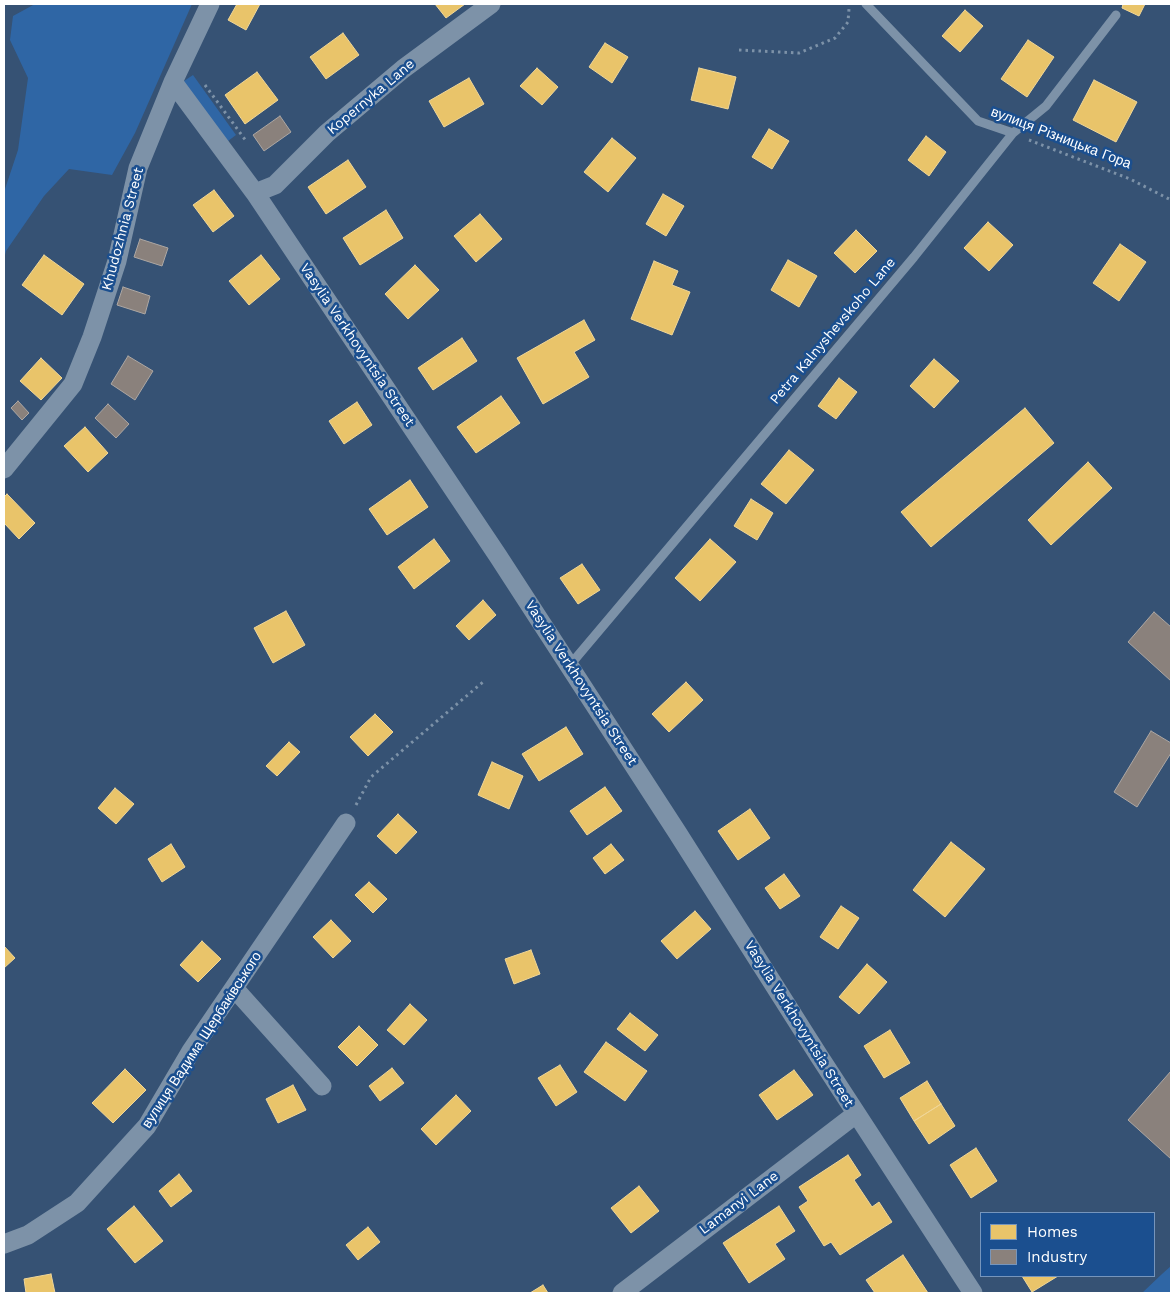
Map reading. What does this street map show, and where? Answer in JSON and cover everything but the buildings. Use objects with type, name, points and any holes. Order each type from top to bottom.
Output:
[{"type":"street","name":"Khudozhnia Street","points":[[4,469],[73,384],[92,337],[117,261],[138,168],[173,82],[210,4]]},
{"type":"street","name":"Kopernyka Lane","points":[[255,193],[276,185],[327,133],[403,69],[491,4]]},
{"type":"street","name":"Vasylia Verkhovyntsia Street","points":[[173,82],[255,193],[570,665],[856,1114],[973,1293]]},
{"type":"street","name":"вулиця Вадима Щербаківського","points":[[4,1244],[28,1235],[77,1203],[147,1126],[191,1051],[346,823]]},
{"type":"street","points":[[234,988],[322,1086]]},
{"type":"street","name":"Lamanyi Lane","points":[[622,1293],[856,1114]]},
{"type":"lane","name":"вулиця Різницька Гора","points":[[866,4],[978,122],[1013,133]]},
{"type":"lane","name":"Petra Kalnyshevskoho Lane","points":[[570,665],[914,257],[1013,133],[1046,106],[1116,15]]},
{"type":"path","points":[[739,50],[799,53],[820,45],[834,38],[848,22],[848,4]]},
{"type":"path","name":"вулиця Різницька Гора","points":[[1013,133],[1130,179],[1171,200]]},
{"type":"path","points":[[346,823],[371,777],[483,682]]},
{"type":"shaded area","points":[[35,4],[192,4],[135,133],[112,175],[69,169],[44,196],[6,251],[4,259],[4,192],[18,150],[28,78],[10,40],[13,16]]},
{"type":"shaded area","points":[[193,75],[236,135],[224,144],[181,83]]},
{"type":"shaded area","points":[[1171,1266],[1171,1293],[1142,1293],[1162,1274]]}]
